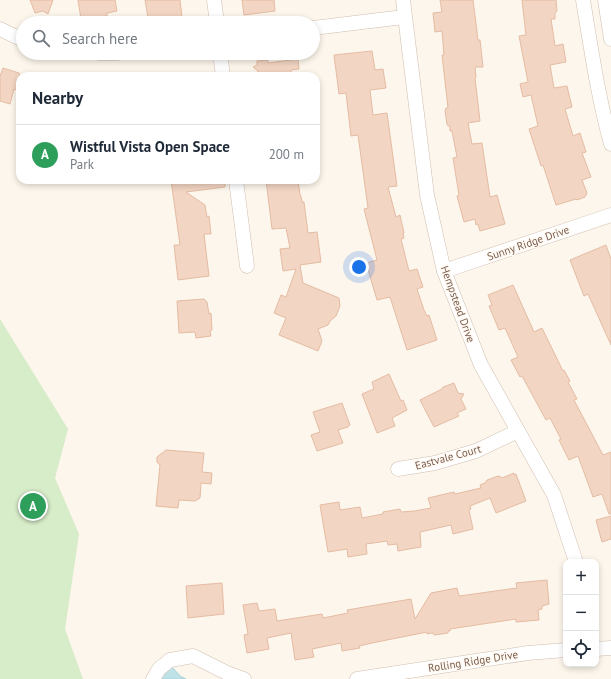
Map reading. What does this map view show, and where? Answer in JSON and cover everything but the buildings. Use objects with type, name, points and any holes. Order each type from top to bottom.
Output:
[{"type":"street","points":[[214,0],[216,16]]},
{"type":"street","name":"Hempstead Drive","points":[[403,0],[427,195],[444,271],[480,365],[554,495],[575,559]]},
{"type":"street","points":[[583,0],[604,119],[611,144]]},
{"type":"street","points":[[605,0],[611,39]]},
{"type":"street","points":[[320,27],[404,17]]},
{"type":"street","points":[[0,28],[16,36]]},
{"type":"street","points":[[221,60],[222,72]]},
{"type":"street","points":[[237,184],[247,266]]},
{"type":"street","name":"Sunny Ridge Drive","points":[[444,271],[611,215]]},
{"type":"street","name":"Eastvale Court","points":[[398,469],[435,463],[476,451],[518,431]]},
{"type":"street","points":[[599,649],[611,648]]},
{"type":"street","name":"Rolling Ridge Drive","points":[[357,679],[528,653],[563,650]]},
{"type":"street","points":[[153,679],[159,669],[170,660],[193,656],[227,673],[244,679]]},
{"type":"green space","points":[[0,319],[68,429],[55,478],[79,534],[65,629],[83,679],[0,679]]},
{"type":"water","points":[[172,667],[180,676],[186,679],[159,679]]},
{"type":"place","name":"Wistful Vista Open Space","points":[[33,506]]}]
